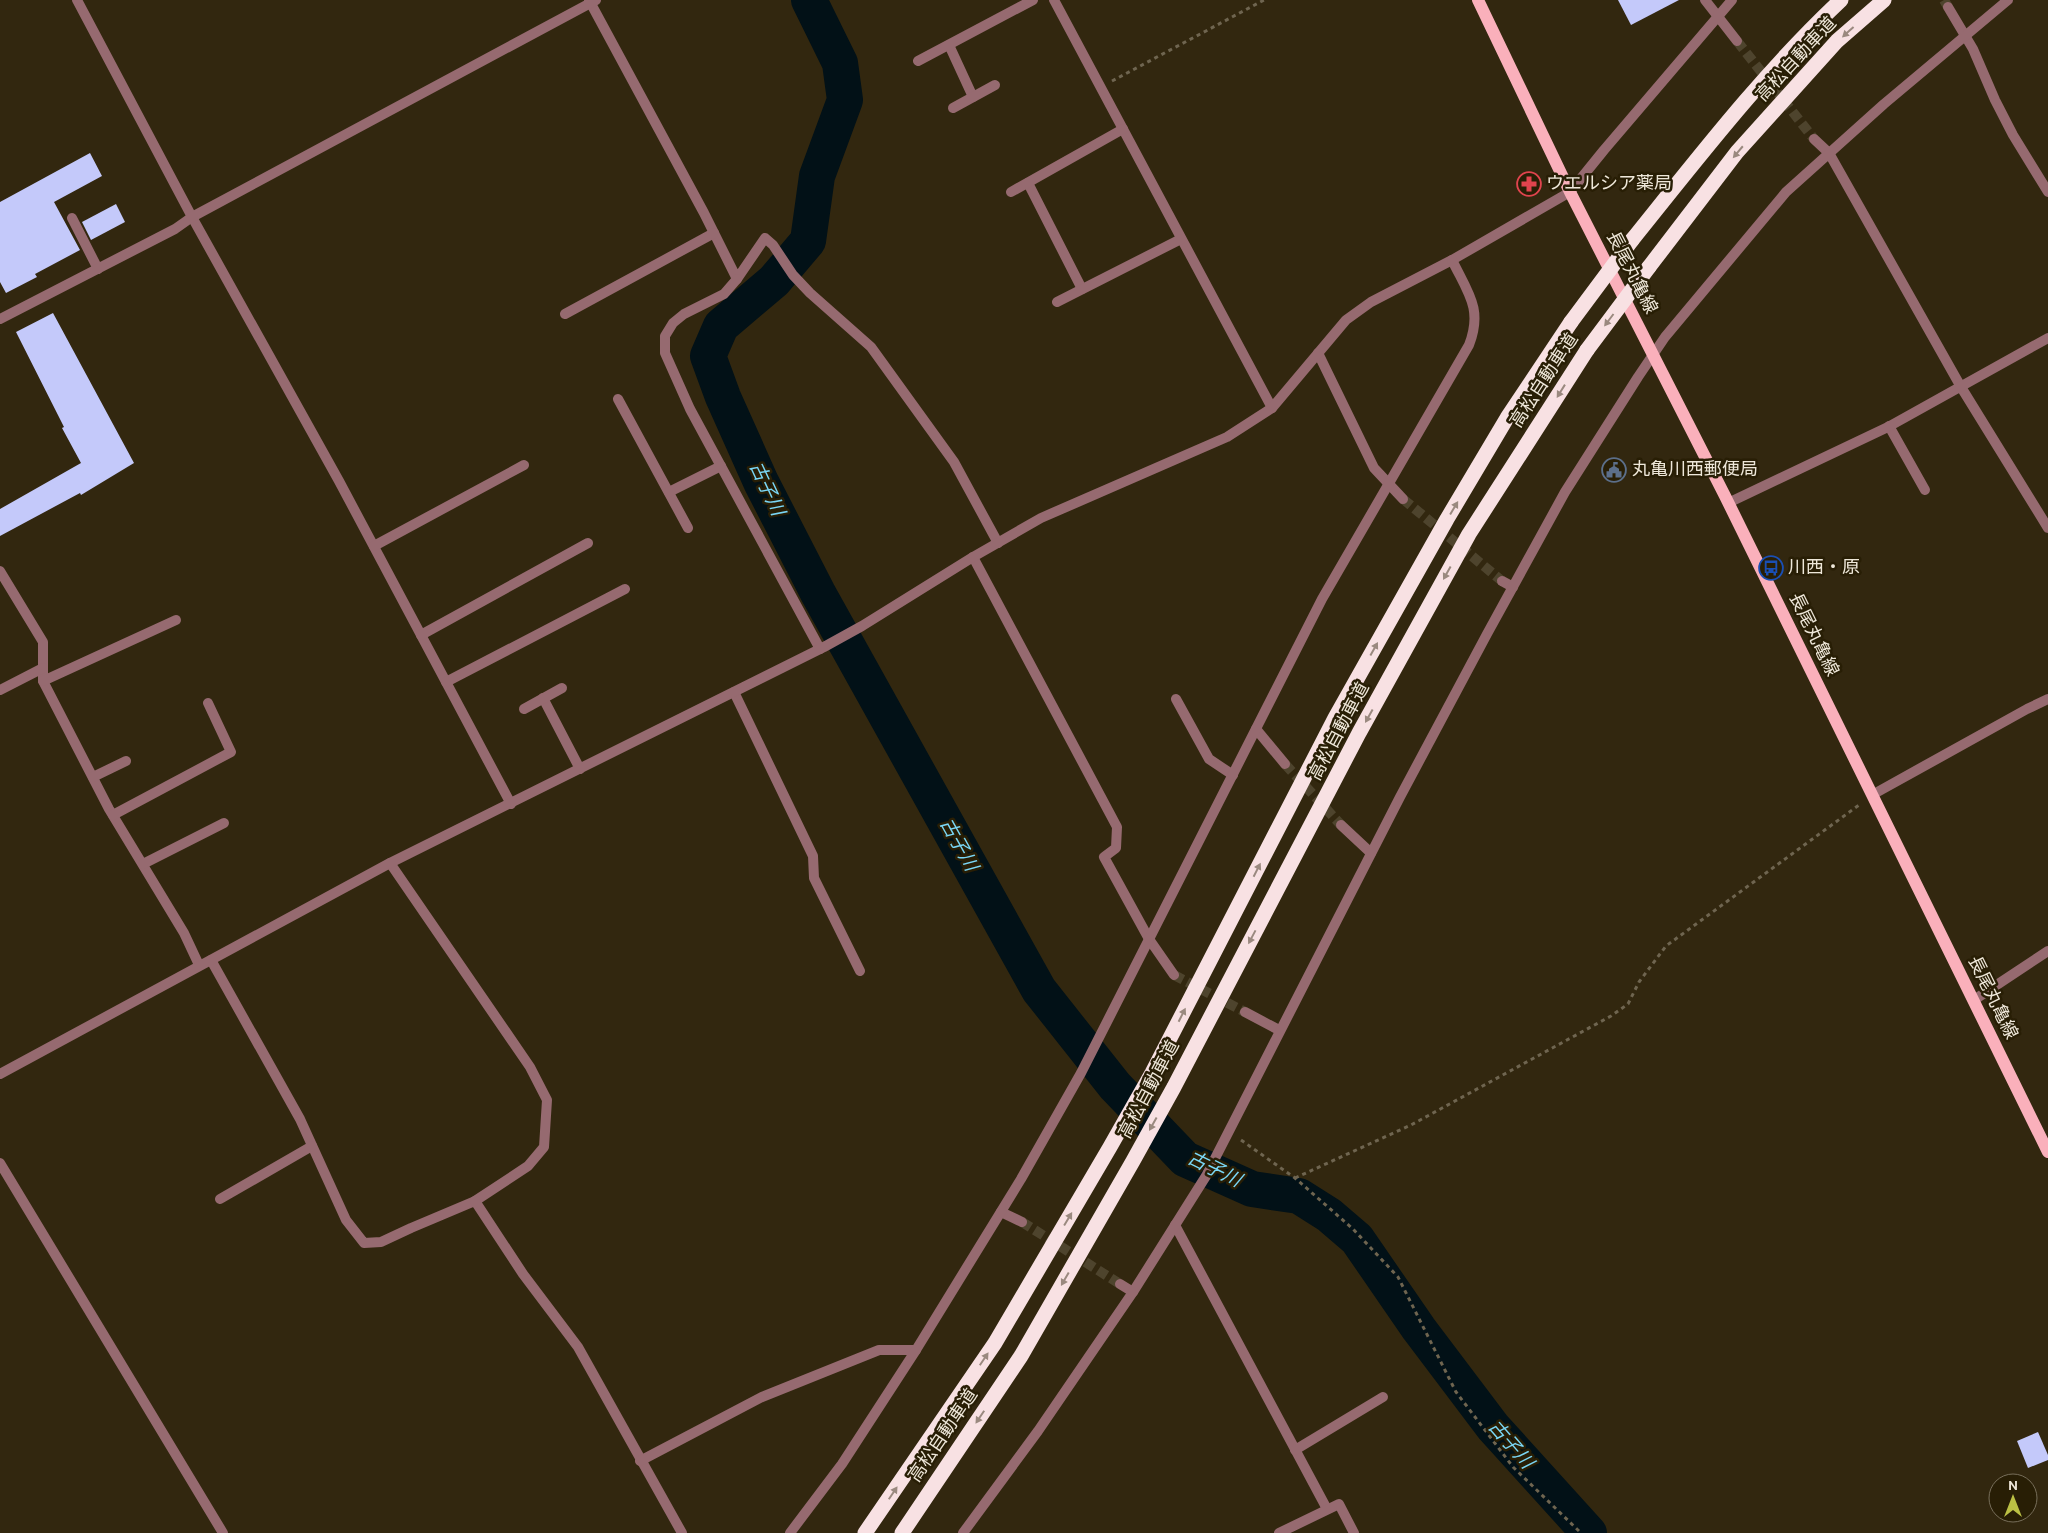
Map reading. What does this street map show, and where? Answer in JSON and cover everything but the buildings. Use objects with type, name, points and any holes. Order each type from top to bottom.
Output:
[{"type":"highway","name":"高松自動車道","points":[[865,1533],[995,1342],[1110,1147],[1152,1074],[1335,718],[1507,418],[1571,322],[1632,240],[1715,136],[1817,23],[1842,0]]},
{"type":"highway","name":"高松自動車道","points":[[902,1533],[1021,1356],[1133,1161],[1359,733],[1468,534],[1586,350],[1737,152],[1837,42],[1884,0]]},
{"type":"main road","name":"長尾丸亀線","points":[[1478,0],[1570,192],[1728,503],[2048,1152]]},
{"type":"street","points":[[77,0],[192,217],[422,635],[510,804]]},
{"type":"street","points":[[918,61],[1033,0]]},
{"type":"street","points":[[1054,0],[1272,408]]},
{"type":"street","points":[[1705,0],[1737,42]]},
{"type":"street","points":[[0,1074],[390,863],[822,648],[1041,518],[1226,436],[1272,408],[1346,320],[1371,302],[1452,260],[1570,192],[1732,0]]},
{"type":"street","points":[[963,1533],[1038,1431],[1133,1292],[1206,1176],[1371,853],[1513,587],[1565,492],[1665,337],[1786,192],[2008,0]]},
{"type":"street","points":[[0,306],[3,318],[175,229],[192,217],[592,1],[737,279]]},
{"type":"street","points":[[1948,7],[1965,36],[2013,135],[2048,192]]},
{"type":"street","points":[[949,45],[973,97]]},
{"type":"street","points":[[953,108],[995,85]]},
{"type":"street","points":[[1011,192],[1122,129]]},
{"type":"street","points":[[1814,139],[1829,153],[1962,387],[2045,516],[2048,528]]},
{"type":"street","points":[[1028,183],[1082,290]]},
{"type":"street","points":[[72,218],[98,269]]},
{"type":"street","points":[[565,314],[714,233]]},
{"type":"street","points":[[822,648],[721,466],[672,373],[665,353],[666,336],[673,323],[684,314],[724,294],[737,279],[765,238],[773,245],[793,275],[810,293],[871,347],[954,462],[998,543]]},
{"type":"street","points":[[1057,302],[1181,238]]},
{"type":"street","points":[[790,1533],[842,1464],[916,1350],[1001,1212],[1080,1074],[1322,599],[1469,345],[1475,331],[1476,314],[1452,260]]},
{"type":"street","points":[[1728,503],[1889,426],[2048,338]]},
{"type":"street","points":[[1318,353],[1374,468],[1403,499]]},
{"type":"street","points":[[618,399],[688,528]]},
{"type":"street","points":[[1889,426],[1925,490]]},
{"type":"street","points":[[374,546],[524,465]]},
{"type":"street","points":[[668,492],[721,466]]},
{"type":"street","points":[[422,635],[588,543]]},
{"type":"street","points":[[973,558],[1117,826],[1116,848],[1104,857],[1149,939],[1174,975]]},
{"type":"street","points":[[0,571],[43,642],[43,681],[113,815],[184,933],[199,965]]},
{"type":"street","points":[[1502,581],[1513,587]]},
{"type":"street","points":[[446,682],[625,589]]},
{"type":"street","points":[[43,681],[176,620]]},
{"type":"street","points":[[0,690],[43,668]]},
{"type":"street","points":[[524,709],[562,688]]},
{"type":"street","points":[[734,692],[813,856],[814,878],[860,971]]},
{"type":"street","points":[[543,698],[580,769]]},
{"type":"street","points":[[1176,699],[1209,758],[1233,775]]},
{"type":"street","points":[[1872,795],[2048,699]]},
{"type":"street","points":[[113,815],[231,752],[208,703]]},
{"type":"street","points":[[1256,729],[1285,764]]},
{"type":"street","points":[[93,777],[126,761]]},
{"type":"street","points":[[143,864],[224,822]]},
{"type":"street","points":[[1341,824],[1371,853]]},
{"type":"street","points":[[212,960],[274,1071],[312,1146],[346,1220],[364,1243],[381,1242],[476,1202],[528,1166],[544,1147],[547,1100],[530,1067],[390,863]]},
{"type":"street","points":[[1974,1000],[2048,951]]},
{"type":"street","points":[[1245,1012],[1279,1030]]},
{"type":"street","points":[[220,1199],[312,1146]]},
{"type":"street","points":[[0,1163],[223,1533]]},
{"type":"street","points":[[476,1202],[523,1274],[578,1347],[640,1461],[682,1533]]},
{"type":"street","points":[[1001,1212],[1022,1222]]},
{"type":"street","points":[[1175,1225],[1327,1509]]},
{"type":"street","points":[[1120,1284],[1133,1292]]},
{"type":"street","points":[[640,1461],[762,1397],[879,1350],[916,1350]]},
{"type":"street","points":[[1295,1450],[1383,1397]]},
{"type":"street","points":[[1278,1533],[1339,1504],[1354,1533]]},
{"type":"path","points":[[1100,87],[1264,0]]},
{"type":"path","points":[[1295,1178],[1411,1125],[1611,1016],[1628,1004],[1639,982],[1666,946],[1872,795]]},
{"type":"path","points":[[1228,1132],[1295,1178],[1353,1229],[1398,1276],[1456,1392],[1513,1467],[1581,1533]]},
{"type":"waterway","name":"古子川","points":[[809,0],[840,63],[845,100],[817,176],[808,241],[774,281],[721,326],[708,356],[723,397],[761,482],[818,593],[1039,990],[1115,1086],[1185,1159],[1252,1189],[1299,1196],[1329,1215],[1357,1239],[1419,1329],[1493,1427],[1589,1533]]},
{"type":"tunnel","points":[[1944,0],[1948,7]]},
{"type":"tunnel","points":[[1737,41],[1814,139]]},
{"type":"tunnel","points":[[1403,499],[1502,581]]},
{"type":"tunnel","points":[[1285,764],[1341,825]]},
{"type":"tunnel","points":[[1174,975],[1245,1012]]},
{"type":"tunnel","points":[[1022,1222],[1120,1284]]},
{"type":"place","name":"ウエルシア薬局","points":[[1529,184]]},
{"type":"place","name":"丸亀川西郵便局","points":[[1614,470]]},
{"type":"place","name":"川西・原","points":[[1771,568]]}]
